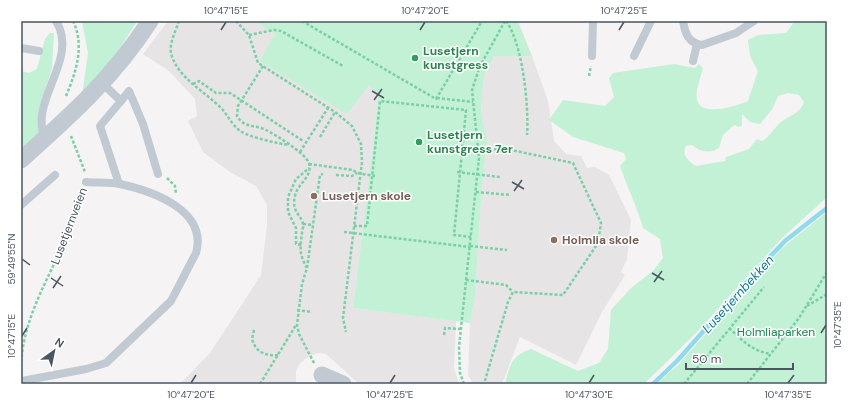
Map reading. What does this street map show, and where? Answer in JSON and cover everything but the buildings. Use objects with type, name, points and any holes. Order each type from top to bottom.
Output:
[{"type":"street","points":[[21,160],[103,84],[124,58],[150,21]]},
{"type":"street","points":[[322,375],[343,384]]},
{"type":"lane","points":[[45,138],[41,130],[42,114],[56,71],[62,43],[56,21]]},
{"type":"lane","points":[[592,56],[593,21]]},
{"type":"lane","points":[[634,56],[651,21]]},
{"type":"lane","points":[[682,21],[689,40],[696,44],[708,43],[736,33],[754,22]]},
{"type":"lane","points":[[693,61],[696,44]]},
{"type":"lane","points":[[21,48],[39,51]]},
{"type":"lane","points":[[103,84],[121,101]]},
{"type":"lane","points":[[119,184],[100,126],[129,91],[143,124],[158,174]]},
{"type":"lane","points":[[21,205],[55,175]]},
{"type":"lane","name":"Lusetjernveien","points":[[22,381],[86,369],[106,363],[171,301],[191,264],[198,245],[198,238],[194,226],[184,212],[174,204],[145,191],[119,184],[86,182]]},
{"type":"path","points":[[64,103],[77,66],[79,50],[77,29],[73,21]]},
{"type":"path","points":[[180,21],[171,46],[171,54],[179,68],[193,84],[214,101],[234,126],[244,134],[267,139],[276,144],[289,145]]},
{"type":"path","points":[[236,21],[249,35],[258,63],[335,112],[352,126],[359,139],[362,153],[361,174],[343,318],[346,332]]},
{"type":"path","points":[[302,21],[437,98],[473,102]]},
{"type":"path","points":[[437,98],[482,21]]},
{"type":"path","points":[[464,384],[459,365],[460,329],[476,192],[479,148],[473,102],[474,82],[480,66],[506,21]]},
{"type":"path","points":[[506,21],[518,47],[528,122],[527,135]]},
{"type":"path","points":[[249,35],[274,30],[280,31],[344,66]]},
{"type":"path","points":[[263,66],[241,100],[236,112],[242,124],[265,129],[300,152],[309,164],[308,176],[297,189],[294,197],[296,214],[303,224],[314,227]]},
{"type":"path","points":[[193,84],[199,81],[216,93],[230,93],[304,141]]},
{"type":"path","points":[[354,226],[367,226],[374,176],[380,101],[466,110],[458,172],[454,235],[471,237]]},
{"type":"path","points":[[300,152],[328,108]]},
{"type":"path","points":[[320,137],[335,112]]},
{"type":"path","points":[[68,131],[83,166],[86,182]]},
{"type":"path","points":[[466,280],[506,285],[513,292],[563,295],[598,243],[601,223],[573,163],[516,151],[479,148]]},
{"type":"path","points":[[309,164],[353,170],[357,173],[374,176]]},
{"type":"path","points":[[301,245],[296,244],[296,228],[288,212],[288,197],[296,179],[309,168]]},
{"type":"path","points":[[458,172],[500,177]]},
{"type":"path","points":[[336,174],[352,176],[357,173]]},
{"type":"path","points":[[158,174],[168,178],[175,186],[176,195],[174,204]]},
{"type":"path","points":[[322,375],[310,355],[297,324],[297,310],[307,268],[314,227],[320,175],[323,174]]},
{"type":"path","name":"Lusetjernveien","points":[[22,381],[21,355],[26,332],[82,200],[86,182]]},
{"type":"path","points":[[476,192],[511,195]]},
{"type":"path","points":[[303,224],[300,254],[307,268]]},
{"type":"path","points":[[344,232],[507,250]]},
{"type":"path","points":[[747,384],[806,307],[827,272]]},
{"type":"path","points":[[684,384],[764,287]]},
{"type":"path","points":[[484,384],[508,302],[513,292]]},
{"type":"path","points":[[806,307],[827,294]]},
{"type":"path","points":[[297,310],[312,312]]},
{"type":"path","points":[[260,384],[297,324]]},
{"type":"path","points":[[444,335],[445,328],[460,329]]},
{"type":"path","points":[[729,328],[758,352],[770,354]]},
{"type":"path","points":[[254,330],[252,339],[258,350],[267,355],[279,354]]},
{"type":"shaded area","name":"Lusetjern skole","points":[[168,21],[255,21],[369,85],[378,96],[353,308],[456,321],[454,368],[459,384],[358,383],[326,354],[318,353],[308,357],[300,363],[296,371],[296,384],[180,384],[210,353],[261,275],[267,226],[267,205],[256,186],[230,172],[203,152],[188,121],[197,116],[195,99],[169,71],[143,54]]},
{"type":"shaded area","name":"Holmlia skole","points":[[494,56],[532,56],[548,101],[554,141],[566,154],[581,156],[587,168],[595,167],[609,175],[631,220],[627,259],[621,272],[625,275],[602,312],[576,365],[520,337],[502,384],[474,384],[468,376],[470,323],[475,296],[482,187],[487,142],[481,108],[484,77]]},
{"type":"green space","points":[[82,21],[137,21],[107,69],[82,95],[88,53]]},
{"type":"green space","points":[[255,21],[520,21],[519,24],[532,56],[494,56],[484,77],[481,108],[487,142],[482,187],[475,296],[470,323],[353,308],[378,96],[369,85],[347,114],[260,61],[275,34]]},
{"type":"green space","points":[[795,21],[827,21],[827,197],[782,238],[696,333],[644,384],[505,384],[512,362],[519,355],[531,349],[578,371],[599,363],[608,349],[611,310],[631,288],[653,271],[663,258],[660,239],[643,228],[620,166],[626,159],[624,153],[573,137],[549,120],[563,100],[605,106],[614,97],[609,78],[613,73],[674,64],[695,68],[699,64],[703,68],[697,92],[699,105],[704,108],[711,109],[728,108],[748,101],[758,71],[750,56],[748,40],[758,35],[786,33]],"holes":[[[788,93],[799,95],[804,102],[802,107],[796,113],[781,122],[769,136],[762,141],[757,139],[749,149],[726,157],[725,161],[696,166],[686,158],[684,152],[686,146],[692,145],[698,149],[709,152],[719,148],[723,135],[734,125],[739,127],[742,125],[742,114],[750,122],[760,124],[773,108],[778,96]]]},
{"type":"green space","points":[[50,33],[54,33],[52,68],[39,110],[41,132],[21,149],[21,71],[29,73],[37,69],[45,39]]},
{"type":"green space","name":"Holmliaparken","points":[[827,212],[827,384],[656,384],[678,365],[781,249]]},
{"type":"waterway","name":"Lusetjernbekken","points":[[653,384],[678,360],[785,241],[827,208]]},
{"type":"place","name":"Lusetjern kunstgress","points":[[415,58]]},
{"type":"place","name":"Lusetjern kunstgress 7er","points":[[419,142]]},
{"type":"place","name":"Lusetjern skole","points":[[314,196]]},
{"type":"place","name":"Holmlia skole","points":[[554,240]]}]
